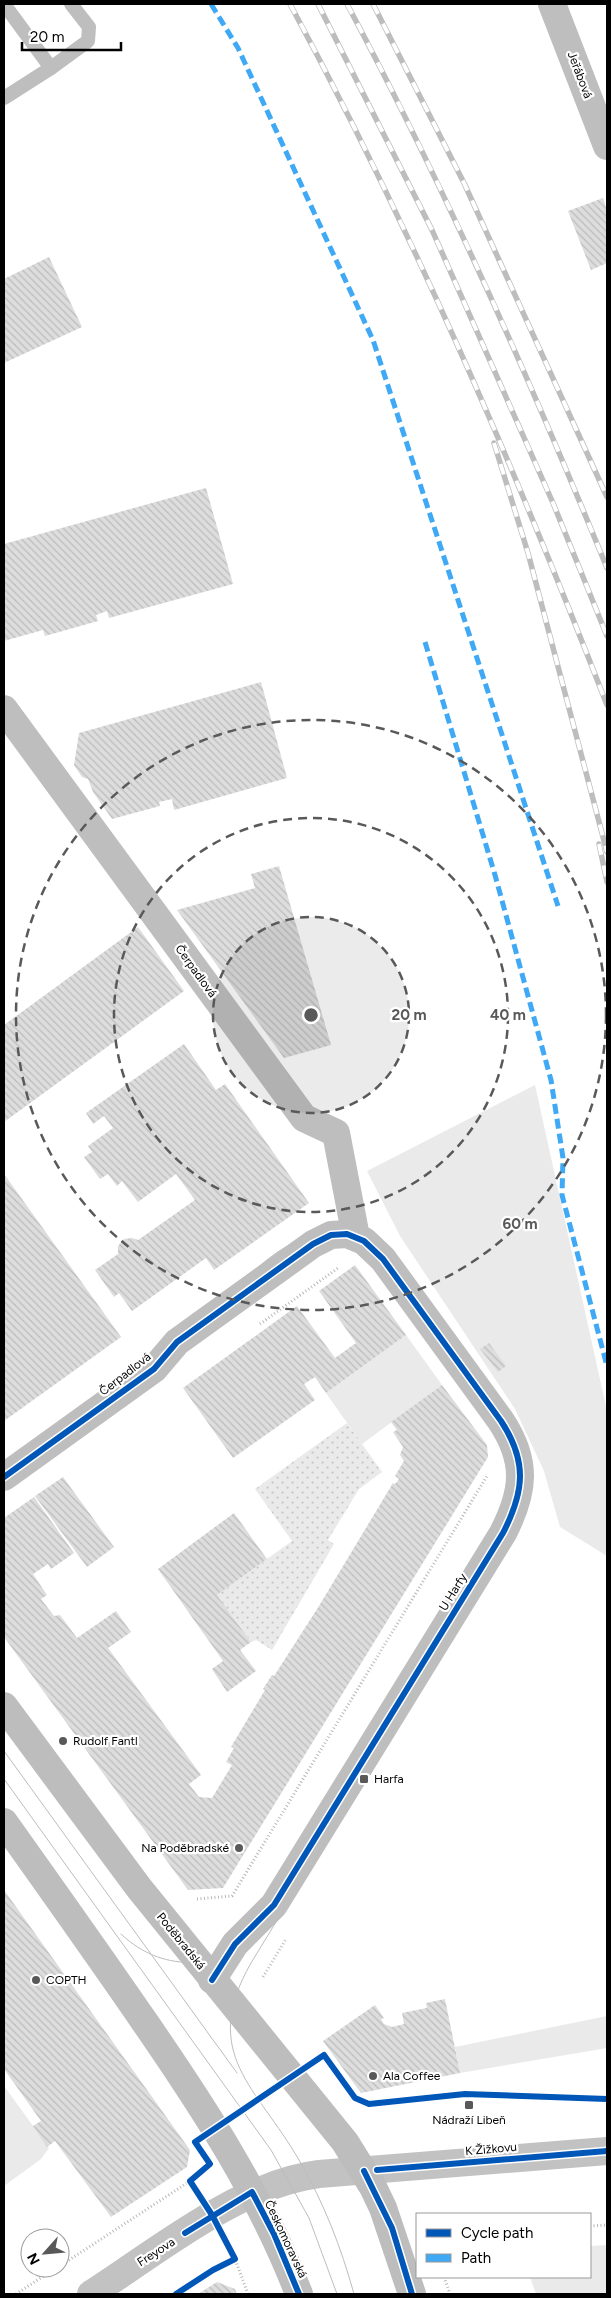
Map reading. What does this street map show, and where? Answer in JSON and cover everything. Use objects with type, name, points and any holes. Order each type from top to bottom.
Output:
[{"type":"main road","name":"Poděbradská","points":[[4,1706],[139,1888],[212,1980],[324,2114],[364,2171]]},
{"type":"main road","points":[[4,1822],[82,1930],[205,2110],[252,2192]]},
{"type":"main road","name":"K Žižkovu","points":[[364,2171],[607,2151]]},
{"type":"main road","points":[[364,2171],[392,2228],[412,2294]]},
{"type":"main road","name":"Freyova","points":[[91,2294],[212,2215],[252,2192],[296,2178],[364,2171]]},
{"type":"main road","name":"Českomoravská","points":[[252,2192],[274,2234],[299,2294]]},
{"type":"street","name":"Jeřábová","points":[[552,4],[607,146]]},
{"type":"street","name":"Čerpadlová","points":[[4,709],[304,1118],[336,1133],[343,1236],[313,1244],[177,1342],[154,1369],[4,1477]]},
{"type":"street","name":"U Harfy","points":[[212,1980],[235,1944],[274,1905],[502,1533],[512,1515],[518,1494],[520,1468],[507,1430],[383,1260],[371,1247],[343,1236]]},
{"type":"lane","points":[[4,4],[51,68]]},
{"type":"lane","points":[[4,98],[51,68],[88,41],[89,27],[72,4]]},
{"type":"path","points":[[256,1326],[346,1263]]},
{"type":"path","points":[[197,1899],[232,1896],[489,1474]]},
{"type":"path","points":[[324,2055],[356,2098],[369,2104],[465,2094],[607,2098]]},
{"type":"path","points":[[70,2259],[190,2181]]},
{"type":"path","points":[[591,2226],[607,2224]]},
{"type":"path","points":[[176,2294],[213,2270],[235,2259],[248,2294]]},
{"type":"path","points":[[16,2294],[41,2278]]},
{"type":"path","points":[[444,2278],[450,2294]]},
{"type":"shaded area","points":[[535,1085],[607,1411],[607,1556],[560,1527],[544,1471],[515,1409],[400,1236],[367,1171]]},
{"type":"shaded area","points":[[406,1335],[442,1385],[362,1444],[326,1393]]},
{"type":"shaded area","points":[[347,1423],[382,1472],[359,1489],[328,1540],[334,1544],[272,1650],[256,1640],[251,1642],[217,1595],[292,1541],[255,1489]]},
{"type":"shaded area","points":[[607,2016],[607,2048],[460,2073],[455,2047]]},
{"type":"shaded area","points":[[4,2086],[49,2148],[41,2159],[4,2186]]},
{"type":"shaded area","points":[[607,2245],[607,2294],[536,2294],[530,2278],[591,2278],[591,2246]]},
{"type":"building","points":[[603,198],[607,210],[607,263],[591,270],[568,211]]},
{"type":"building","points":[[49,257],[82,327],[4,363],[4,279]]},
{"type":"building","points":[[206,488],[233,584],[109,618],[107,611],[96,615],[98,621],[45,636],[43,630],[4,641],[4,544]]},
{"type":"building","points":[[261,682],[287,778],[174,810],[172,799],[159,802],[160,806],[112,819],[93,792],[88,779],[82,777],[74,765],[79,733]]},
{"type":"building","points":[[279,866],[331,1045],[284,1058],[177,910],[255,888],[251,874]]},
{"type":"building","points":[[138,927],[184,991],[4,1122],[4,1025]]},
{"type":"building","points":[[184,1044],[216,1090],[225,1084],[309,1203],[214,1270],[206,1258],[132,1311],[119,1293],[114,1297],[95,1270],[118,1254],[118,1246],[124,1239],[132,1238],[138,1240],[195,1200],[176,1174],[138,1202],[122,1181],[117,1186],[108,1174],[100,1179],[84,1157],[92,1152],[88,1146],[113,1128],[104,1116],[93,1124],[86,1113]]},
{"type":"building","points":[[4,1174],[121,1337],[4,1421]]},
{"type":"building","points":[[355,1265],[406,1335],[326,1393],[315,1377],[304,1384],[315,1400],[233,1458],[183,1388],[297,1306],[335,1358],[356,1343],[319,1291]]},
{"type":"building","points":[[489,1343],[506,1366],[498,1372],[480,1349]]},
{"type":"building","points":[[442,1385],[487,1445],[488,1457],[223,1888],[188,1890],[4,1637],[4,1518],[34,1497],[74,1553],[51,1569],[48,1564],[33,1574],[47,1595],[41,1599],[54,1616],[60,1615],[77,1638],[116,1611],[131,1632],[108,1648],[201,1775],[189,1784],[199,1797],[212,1798],[232,1765],[226,1762],[234,1748],[231,1747],[265,1690],[263,1689],[272,1675],[274,1676],[319,1606],[393,1483],[395,1484],[399,1479],[395,1476],[404,1461],[400,1455],[403,1447],[393,1432],[397,1430],[391,1422]]},
{"type":"building","points":[[63,1477],[114,1547],[87,1567],[35,1496]]},
{"type":"building","points":[[234,1513],[267,1559],[217,1595],[251,1642],[240,1650],[256,1671],[227,1692],[212,1669],[223,1661],[158,1569]]},
{"type":"building","name":"COPTH","points":[[4,1890],[190,2150],[187,2167],[111,2217],[55,2141],[47,2147],[33,2126],[41,2121],[4,2069]]},
{"type":"building","points":[[445,1999],[460,2073],[361,2093],[323,2041],[375,2005],[384,2018],[381,2019],[384,2024],[392,2027],[404,2024],[402,2013],[427,2008],[426,2003]]},
{"type":"building","points":[[217,2282],[235,2289],[237,2294],[198,2294]]},
{"type":"tram line","points":[[4,1466],[164,1347],[272,1256],[300,1241],[320,1238],[351,1240],[361,1243],[385,1255],[399,1267],[426,1298],[486,1381],[510,1419],[519,1439],[524,1459],[526,1480],[524,1503],[516,1529],[251,1963],[236,1995],[231,2022],[232,2046],[240,2068],[252,2090],[299,2160],[316,2192],[337,2242],[354,2294]]},
{"type":"tram line","points":[[387,1731],[421,1651],[509,1502],[514,1463],[513,1444],[508,1424]]},
{"type":"tram line","points":[[4,1751],[237,2073]]},
{"type":"tram line","points":[[4,1779],[271,2150],[309,2218],[337,2294]]},
{"type":"tram line","points":[[121,1934],[138,1947],[156,1957],[175,1961],[195,1962],[233,1953],[267,1929]]},
{"type":"railway","points":[[290,4],[378,175],[459,350],[535,526],[607,705]]},
{"type":"railway","points":[[318,4],[432,230],[553,503],[607,636]]},
{"type":"railway","points":[[347,4],[418,142],[484,283],[547,425],[607,568]]},
{"type":"railway","points":[[373,4],[464,183],[607,497]]},
{"type":"railway","points":[[494,443],[528,553],[607,852]]},
{"type":"railway","points":[[599,844],[607,882]]},
{"type":"marked path","points":[[211,4],[238,48],[373,340],[558,906]]},
{"type":"marked path","points":[[425,642],[495,875],[551,1080],[563,1158],[562,1195],[607,1366]]},
{"type":"cycle path","points":[[4,1477],[154,1369],[177,1342],[313,1244],[331,1235],[347,1234],[364,1241],[383,1259],[501,1421],[516,1450],[520,1477],[519,1490],[503,1533],[274,1905],[235,1944],[212,1980]]},
{"type":"cycle path","points":[[176,2294],[213,2270],[235,2259],[212,2215],[190,2181],[210,2164],[195,2142],[324,2055],[355,2098],[369,2104],[465,2094],[607,2099]]},
{"type":"cycle path","points":[[377,2170],[607,2151]]},
{"type":"cycle path","points":[[364,2171],[392,2228],[412,2294]]},
{"type":"cycle path","points":[[185,2233],[252,2192],[274,2234],[299,2294]]},
{"type":"place","name":"Rudolf Fantl","points":[[63,1741]]},
{"type":"place","name":"Harfa","points":[[364,1779]]},
{"type":"place","name":"Na Poděbradské","points":[[239,1848]]},
{"type":"place","name":"COPTH","points":[[36,1980]]},
{"type":"place","name":"Ala Coffee","points":[[373,2076]]},
{"type":"place","name":"Nádraží Libeň","points":[[469,2105]]}]
